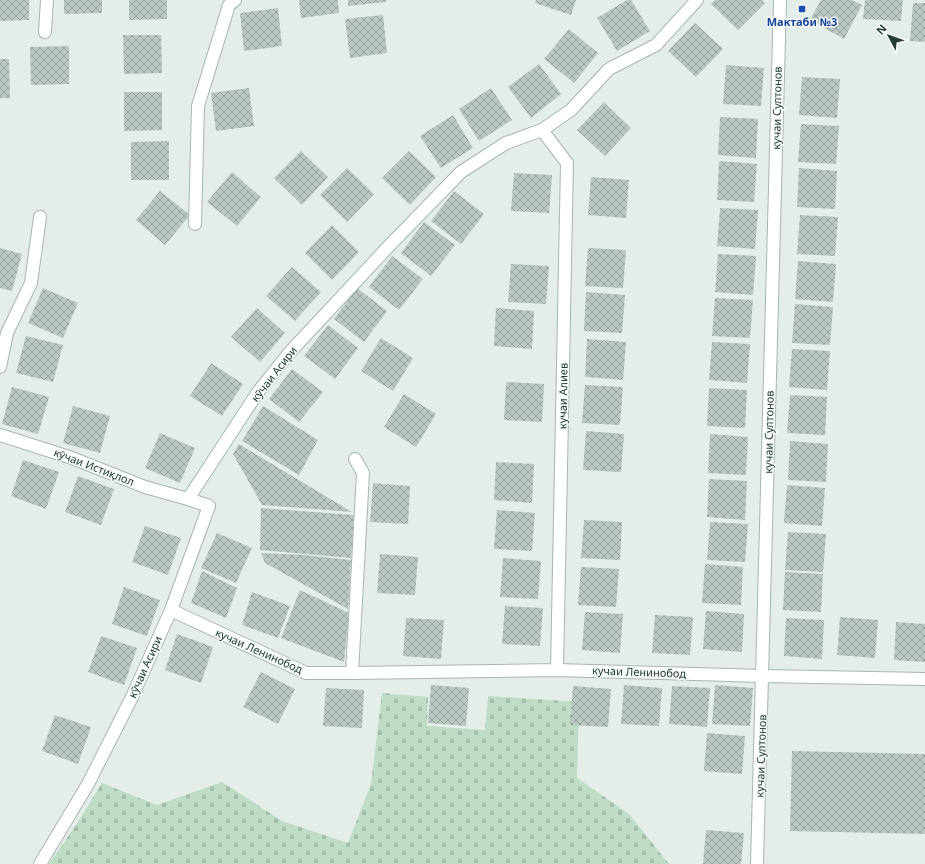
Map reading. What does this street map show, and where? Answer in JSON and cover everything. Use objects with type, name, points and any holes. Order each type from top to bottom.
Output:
[{"type":"street","points":[[45,32],[47,0]]},
{"type":"street","points":[[195,224],[198,106],[229,5],[235,0]]},
{"type":"street","name":"кӯчаи Асири","points":[[40,864],[88,784],[132,697],[171,610],[209,506],[188,499],[263,386],[290,352],[388,247],[461,172],[506,143],[542,130],[571,110],[610,69],[656,45],[697,0]]},
{"type":"street","name":"кучаи Султонов","points":[[757,864],[780,0]]},
{"type":"street","name":"кучаи Алиев","points":[[542,130],[567,163],[558,670]]},
{"type":"street","points":[[0,368],[7,333],[31,282],[40,217]]},
{"type":"street","name":"кӯчаи Истиқлол","points":[[0,435],[72,458],[145,487],[188,499]]},
{"type":"street","points":[[352,673],[363,474],[355,459]]},
{"type":"street","name":"кучаи Ленинобод","points":[[171,610],[306,673],[558,670],[925,679]]},
{"type":"green space","points":[[382,693],[428,697],[427,726],[485,730],[488,696],[579,702],[577,778],[629,814],[669,864],[49,864],[76,825],[102,783],[157,805],[222,782],[282,821],[348,843],[371,784]]},
{"type":"building","points":[[0,0],[29,0],[29,20],[0,21]]},
{"type":"building","points":[[64,0],[102,0],[102,13],[64,14]]},
{"type":"building","points":[[129,0],[167,0],[167,19],[129,20]]},
{"type":"building","points":[[299,0],[338,0],[339,13],[301,18]]},
{"type":"building","points":[[348,0],[386,0],[386,2],[348,6]]},
{"type":"building","points":[[536,0],[576,0],[571,15],[535,3]]},
{"type":"building","points":[[627,0],[631,0],[650,31],[617,51],[597,18]]},
{"type":"building","points":[[715,0],[762,0],[765,3],[738,30],[711,4]]},
{"type":"building","points":[[821,0],[852,0],[862,5],[844,39],[810,20]]},
{"type":"building","points":[[865,0],[903,0],[901,21],[863,19]]},
{"type":"building","points":[[913,3],[925,3],[925,42],[910,41]]},
{"type":"building","points":[[278,8],[282,46],[244,51],[240,13]]},
{"type":"building","points":[[383,15],[387,53],[350,58],[345,19]]},
{"type":"building","points":[[695,23],[723,49],[696,77],[668,51]]},
{"type":"building","points":[[569,29],[598,53],[574,83],[544,59]]},
{"type":"building","points":[[123,35],[161,35],[162,73],[124,74]]},
{"type":"building","points":[[69,46],[69,84],[31,85],[30,47]]},
{"type":"building","points":[[0,59],[9,59],[10,98],[0,98]]},
{"type":"building","points":[[539,64],[561,94],[531,118],[508,87]]},
{"type":"building","points":[[726,65],[764,68],[761,106],[723,104]]},
{"type":"building","points":[[802,77],[840,79],[837,118],[799,115]]},
{"type":"building","points":[[249,88],[254,126],[216,131],[211,93]]},
{"type":"building","points":[[491,88],[512,120],[479,141],[459,109]]},
{"type":"building","points":[[124,92],[162,92],[162,130],[124,131]]},
{"type":"building","points":[[604,102],[631,128],[605,156],[577,130]]},
{"type":"building","points":[[453,115],[473,148],[441,168],[420,136]]},
{"type":"building","points":[[720,117],[758,119],[756,158],[718,155]]},
{"type":"building","points":[[801,124],[839,126],[836,164],[798,162]]},
{"type":"building","points":[[169,141],[169,180],[131,180],[131,142]]},
{"type":"building","points":[[301,151],[328,177],[302,205],[274,178]]},
{"type":"building","points":[[409,151],[436,177],[410,205],[382,178]]},
{"type":"building","points":[[719,161],[757,164],[754,202],[717,200]]},
{"type":"building","points":[[347,168],[374,194],[347,222],[320,195]]},
{"type":"building","points":[[799,168],[837,171],[835,209],[797,207]]},
{"type":"building","points":[[232,172],[261,197],[237,226],[207,202]]},
{"type":"building","points":[[514,173],[552,175],[549,213],[511,211]]},
{"type":"building","points":[[591,177],[629,180],[626,218],[588,215]]},
{"type":"building","points":[[160,191],[190,215],[165,245],[136,220]]},
{"type":"building","points":[[454,191],[484,214],[461,244],[431,221]]},
{"type":"building","points":[[720,208],[758,210],[755,249],[717,246]]},
{"type":"building","points":[[800,215],[838,217],[835,256],[797,254]]},
{"type":"building","points":[[424,222],[455,245],[431,276],[401,253]]},
{"type":"building","points":[[332,225],[359,252],[332,280],[305,253]]},
{"type":"building","points":[[0,248],[22,254],[12,291],[0,288]]},
{"type":"building","points":[[588,248],[626,250],[623,288],[585,286]]},
{"type":"building","points":[[718,254],[756,256],[753,295],[715,292]]},
{"type":"building","points":[[392,256],[423,279],[399,310],[369,287]]},
{"type":"building","points":[[798,261],[836,264],[833,302],[795,299]]},
{"type":"building","points":[[511,264],[549,266],[546,304],[508,302]]},
{"type":"building","points":[[292,267],[321,292],[295,321],[266,296]]},
{"type":"building","points":[[43,288],[78,303],[63,338],[28,323]]},
{"type":"building","points":[[357,288],[387,311],[364,342],[334,319]]},
{"type":"building","points":[[586,292],[625,295],[622,333],[584,331]]},
{"type":"building","points":[[715,298],[753,300],[750,338],[712,336]]},
{"type":"building","points":[[795,304],[833,307],[830,345],[792,343]]},
{"type":"building","points":[[257,308],[285,333],[260,362],[231,337]]},
{"type":"building","points":[[496,308],[534,311],[532,349],[494,346]]},
{"type":"building","points":[[328,325],[358,348],[335,379],[304,356]]},
{"type":"building","points":[[26,336],[63,345],[53,382],[16,373]]},
{"type":"building","points":[[381,338],[413,358],[393,391],[361,371]]},
{"type":"building","points":[[587,339],[626,342],[623,380],[585,377]]},
{"type":"building","points":[[712,342],[750,344],[747,383],[709,380]]},
{"type":"building","points":[[792,349],[830,351],[827,390],[789,387]]},
{"type":"building","points":[[211,363],[243,384],[222,416],[190,396]]},
{"type":"building","points":[[292,369],[323,392],[299,422],[269,399]]},
{"type":"building","points":[[506,382],[544,384],[542,422],[504,420]]},
{"type":"building","points":[[585,385],[623,387],[620,425],[582,423]]},
{"type":"building","points":[[12,387],[49,397],[38,434],[2,424]]},
{"type":"building","points":[[709,388],[747,390],[745,428],[707,426]]},
{"type":"building","points":[[404,394],[436,414],[416,447],[384,427]]},
{"type":"building","points":[[790,395],[827,397],[825,435],[787,433]]},
{"type":"building","points":[[73,406],[110,416],[100,453],[63,443]]},
{"type":"building","points":[[263,406],[318,440],[299,475],[242,441]]},
{"type":"building","points":[[586,431],[624,434],[621,472],[583,470]]},
{"type":"building","points":[[160,433],[195,448],[180,483],[145,468]]},
{"type":"building","points":[[710,434],[748,437],[746,475],[708,473]]},
{"type":"building","points":[[790,441],[828,444],[826,482],[788,480]]},
{"type":"building","points":[[239,444],[352,512],[262,505],[233,454]]},
{"type":"building","points":[[23,460],[59,472],[46,509],[11,496]]},
{"type":"building","points":[[496,462],[534,464],[532,503],[494,500]]},
{"type":"building","points":[[78,476],[114,489],[101,525],[65,512]]},
{"type":"building","points":[[709,479],[747,481],[745,520],[707,517]]},
{"type":"building","points":[[373,483],[410,486],[408,524],[370,522]]},
{"type":"building","points":[[787,485],[825,488],[822,526],[784,523]]},
{"type":"building","points":[[261,508],[354,515],[351,558],[260,550]]},
{"type":"building","points":[[497,510],[535,513],[532,551],[494,549]]},
{"type":"building","points":[[584,520],[622,522],[620,560],[581,558]]},
{"type":"building","points":[[710,522],[748,524],[745,562],[707,560]]},
{"type":"building","points":[[145,526],[181,538],[168,575],[132,562]]},
{"type":"building","points":[[788,532],[826,534],[823,572],[785,570]]},
{"type":"building","points":[[217,533],[252,548],[236,583],[201,568]]},
{"type":"building","points":[[261,553],[304,555],[351,560],[348,609],[265,563]]},
{"type":"building","points":[[380,554],[418,557],[415,595],[377,593]]},
{"type":"building","points":[[503,558],[541,561],[538,599],[500,597]]},
{"type":"building","points":[[705,564],[743,567],[741,605],[702,603]]},
{"type":"building","points":[[581,567],[619,569],[616,607],[578,605]]},
{"type":"building","points":[[202,571],[237,588],[226,618],[191,603]]},
{"type":"building","points":[[785,572],[823,574],[821,612],[783,610]]},
{"type":"building","points":[[124,587],[160,600],[147,636],[112,624]]},
{"type":"building","points":[[300,590],[349,613],[344,662],[281,638]]},
{"type":"building","points":[[252,592],[290,606],[278,638],[242,625]]},
{"type":"building","points":[[505,606],[543,608],[540,646],[502,644]]},
{"type":"building","points":[[706,611],[744,614],[742,652],[703,649]]},
{"type":"building","points":[[585,612],[623,614],[620,653],[582,650]]},
{"type":"building","points":[[655,615],[693,617],[690,655],[652,653]]},
{"type":"building","points":[[840,617],[878,620],[875,658],[837,655]]},
{"type":"building","points":[[406,618],[444,620],[441,659],[403,656]]},
{"type":"building","points":[[786,618],[824,620],[822,659],[784,656]]},
{"type":"building","points":[[896,622],[925,624],[925,662],[894,660]]},
{"type":"building","points":[[177,634],[213,647],[201,683],[165,670]]},
{"type":"building","points":[[101,636],[137,648],[124,685],[88,672]]},
{"type":"building","points":[[261,672],[295,689],[278,724],[243,707]]},
{"type":"building","points":[[431,685],[469,688],[466,726],[428,723]]},
{"type":"building","points":[[624,685],[662,688],[659,726],[621,724]]},
{"type":"building","points":[[715,685],[753,688],[750,726],[712,724]]},
{"type":"building","points":[[573,686],[611,689],[608,727],[570,725]]},
{"type":"building","points":[[672,686],[710,688],[707,727],[669,724]]},
{"type":"building","points":[[326,688],[364,690],[362,728],[323,726]]},
{"type":"building","points":[[55,715],[91,727],[78,764],[42,751]]},
{"type":"building","points":[[707,733],[745,736],[742,774],[704,771]]},
{"type":"building","points":[[792,751],[925,754],[925,834],[790,831]]},
{"type":"building","points":[[706,830],[744,833],[741,864],[703,864]]},
{"type":"place","name":"Мактаби №3","points":[[802,9]]}]
